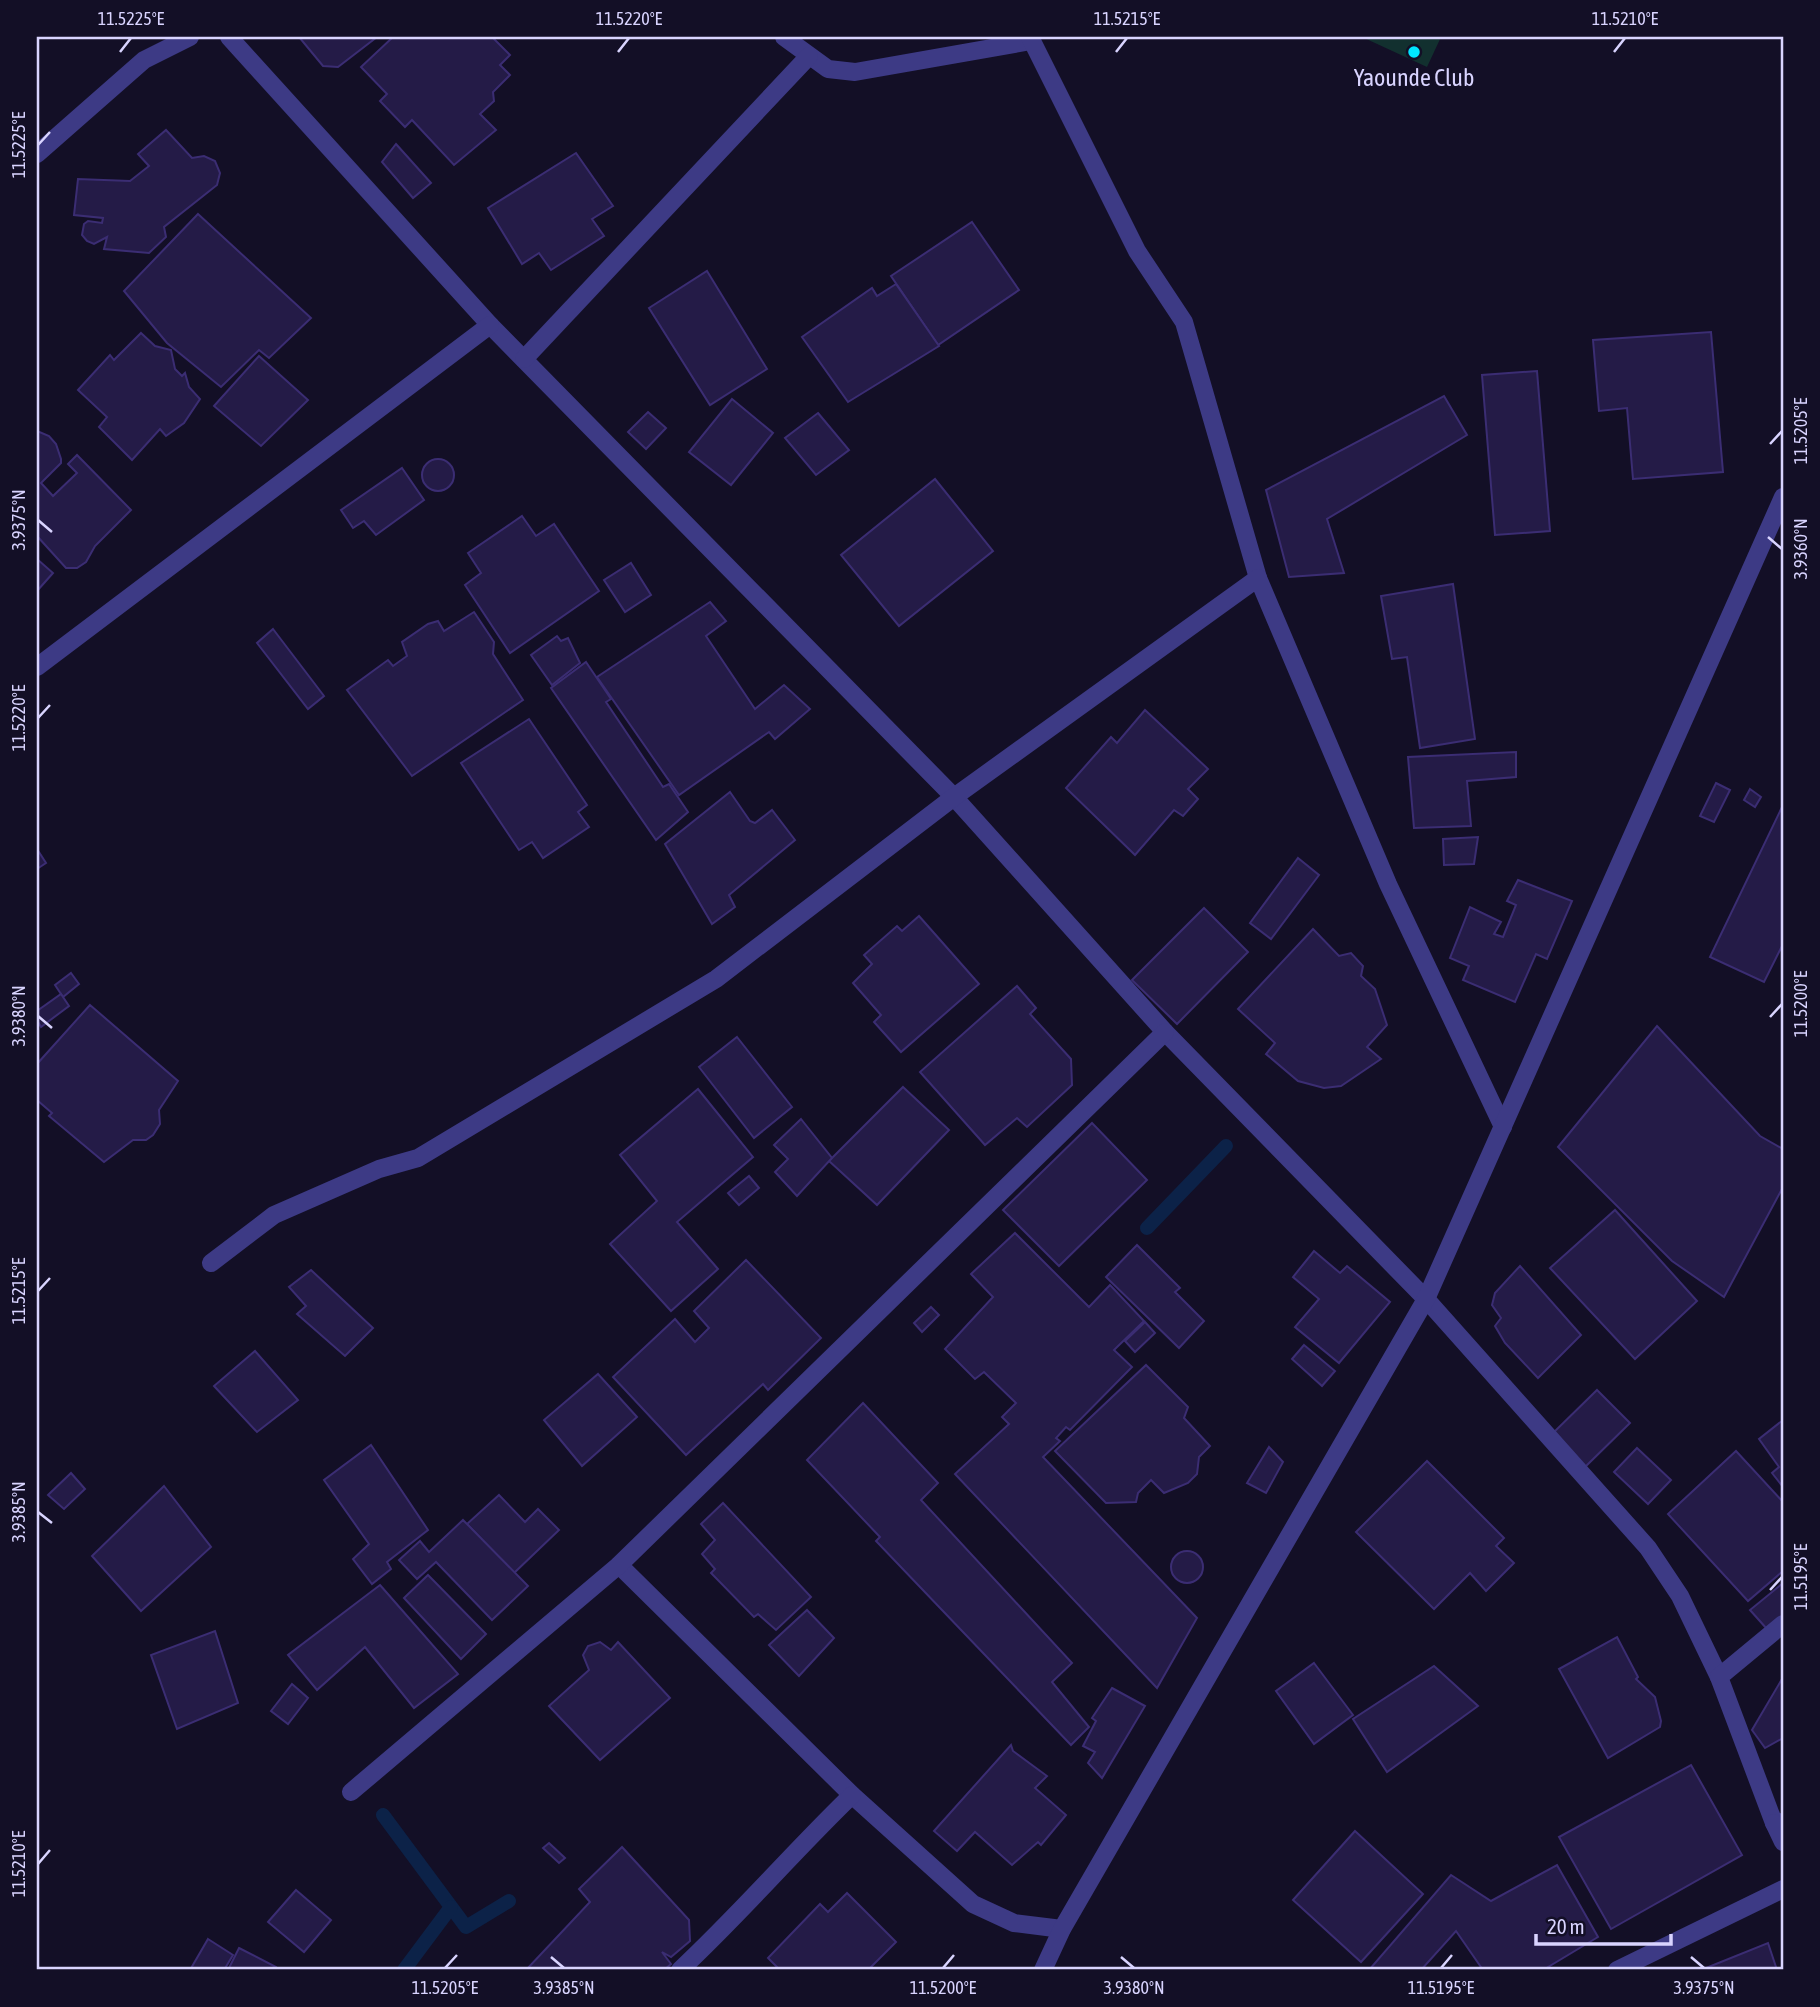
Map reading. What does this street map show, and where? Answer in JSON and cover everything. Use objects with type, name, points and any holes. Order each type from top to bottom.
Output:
[{"type":"street","points":[[37,154],[144,60],[190,37]]},
{"type":"street","points":[[229,37],[490,325],[954,797],[1165,1032],[1426,1299],[1648,1548],[1680,1596],[1718,1676],[1779,1822],[1783,1842]]},
{"type":"street","points":[[784,37],[828,69],[855,72],[1030,39],[1137,251],[1184,322],[1258,578],[1388,884],[1503,1127]]},
{"type":"street","points":[[524,359],[809,56]]},
{"type":"street","points":[[37,667],[490,325]]},
{"type":"street","points":[[1043,1970],[1062,1929],[1426,1299],[1783,496]]},
{"type":"street","points":[[211,1263],[274,1215],[379,1169],[418,1158],[716,979],[954,797],[1258,578]]},
{"type":"street","points":[[351,1791],[619,1564],[1165,1032]]},
{"type":"street","points":[[619,1564],[852,1795],[973,1904],[1014,1923],[1062,1929]]},
{"type":"street","points":[[1718,1676],[1783,1624]]},
{"type":"street","points":[[680,1970],[724,1929],[786,1859],[852,1795]]},
{"type":"street","points":[[1617,1970],[1783,1889]]},
{"type":"green space","name":"Yaounde Club","points":[[1362,37],[1441,37],[1427,67]]},
{"type":"building","points":[[299,37],[377,37],[338,67],[323,66]]},
{"type":"building","points":[[393,37],[492,37],[510,55],[500,65],[510,75],[493,92],[494,101],[480,114],[496,130],[454,165],[412,120],[405,127],[380,101],[387,94],[361,67]]},
{"type":"building","points":[[166,130],[192,158],[204,156],[215,161],[220,173],[217,185],[164,227],[166,237],[149,253],[104,249],[107,237],[94,244],[87,241],[82,235],[84,224],[88,221],[102,223],[103,218],[74,215],[78,179],[130,181],[149,166],[138,154]]},
{"type":"building","points":[[396,144],[431,183],[413,198],[382,162]]},
{"type":"building","points":[[576,153],[613,206],[592,219],[604,236],[551,270],[539,253],[522,264],[488,208]]},
{"type":"building","points":[[198,214],[311,318],[269,358],[259,350],[221,387],[167,343],[124,291]]},
{"type":"building","points":[[972,222],[1019,290],[938,345],[891,276]]},
{"type":"building","points":[[707,271],[767,369],[710,405],[649,308]]},
{"type":"building","points":[[896,284],[939,346],[848,402],[802,337],[872,288],[877,296]]},
{"type":"building","points":[[1711,332],[1723,472],[1633,479],[1627,408],[1599,411],[1593,340]]},
{"type":"building","points":[[141,333],[155,346],[171,350],[175,369],[182,376],[185,373],[189,387],[200,399],[184,423],[166,436],[160,429],[132,460],[99,427],[107,417],[78,390],[110,355],[114,360]]},
{"type":"building","points":[[259,356],[308,400],[261,446],[214,406]]},
{"type":"building","points":[[1537,371],[1550,531],[1495,535],[1482,375]]},
{"type":"building","points":[[1444,396],[1467,435],[1327,519],[1344,573],[1289,577],[1266,490]]},
{"type":"building","points":[[732,399],[773,433],[731,485],[689,452]]},
{"type":"building","points":[[648,412],[666,428],[646,449],[628,432]]},
{"type":"building","points":[[818,413],[849,450],[816,475],[785,438]]},
{"type":"building","points":[[37,431],[49,436],[56,444],[61,459],[61,463],[41,483],[53,496],[77,473],[68,464],[77,455],[131,510],[95,546],[86,562],[77,568],[66,568],[37,536]]},
{"type":"building","points":[[438,459],[449,464],[454,475],[449,486],[438,491],[427,486],[422,475],[427,464]]},
{"type":"building","points":[[402,468],[424,500],[376,535],[364,521],[353,528],[341,510]]},
{"type":"building","points":[[935,479],[993,551],[899,626],[841,555]]},
{"type":"building","points":[[522,516],[536,536],[554,524],[599,591],[510,653],[465,585],[481,573],[468,553]]},
{"type":"building","points":[[37,559],[53,573],[37,591]]},
{"type":"building","points":[[631,563],[651,595],[625,612],[604,580]]},
{"type":"building","points":[[1453,584],[1475,739],[1420,748],[1407,657],[1392,659],[1381,596]]},
{"type":"building","points":[[710,602],[726,621],[706,636],[755,709],[784,685],[810,709],[775,739],[769,732],[679,795],[597,677]]},
{"type":"building","points":[[474,612],[494,642],[493,654],[523,700],[412,776],[347,690],[388,660],[393,666],[407,656],[402,642],[428,624],[438,621],[444,631]]},
{"type":"building","points":[[273,629],[324,696],[308,709],[257,643]]},
{"type":"building","points":[[557,636],[561,641],[568,638],[580,663],[552,685],[531,655]]},
{"type":"building","points":[[586,662],[611,699],[606,702],[663,787],[669,784],[688,812],[656,840],[551,688]]},
{"type":"building","points":[[1145,710],[1208,769],[1188,789],[1198,799],[1183,816],[1174,810],[1135,855],[1066,788],[1111,737],[1117,743]]},
{"type":"building","points":[[529,719],[587,805],[578,812],[589,827],[543,858],[532,842],[519,850],[461,763]]},
{"type":"building","points":[[1516,752],[1516,777],[1467,781],[1471,826],[1414,828],[1408,757]]},
{"type":"building","points":[[1716,783],[1730,790],[1714,822],[1700,816]]},
{"type":"building","points":[[1750,789],[1761,797],[1755,807],[1744,800]]},
{"type":"building","points":[[730,792],[750,821],[755,823],[772,810],[795,840],[729,895],[735,907],[712,924],[665,844]]},
{"type":"building","points":[[1783,805],[1783,944],[1764,982],[1710,957]]},
{"type":"building","points":[[1478,837],[1474,864],[1444,865],[1443,839]]},
{"type":"building","points":[[37,849],[46,863],[37,869]]},
{"type":"building","points":[[1298,858],[1319,875],[1271,939],[1250,923]]},
{"type":"building","points":[[1518,880],[1572,901],[1547,959],[1536,954],[1515,1002],[1463,980],[1469,966],[1450,958],[1470,907],[1501,922],[1494,934],[1503,937],[1516,905],[1507,901]]},
{"type":"building","points":[[1204,908],[1248,952],[1177,1024],[1132,980]]},
{"type":"building","points":[[919,916],[979,984],[901,1052],[874,1022],[881,1015],[853,983],[872,964],[864,955],[897,926],[902,931]]},
{"type":"building","points":[[1313,929],[1339,956],[1351,953],[1363,966],[1361,976],[1375,989],[1387,1025],[1367,1047],[1381,1059],[1341,1086],[1324,1088],[1298,1081],[1266,1054],[1275,1043],[1238,1009]]},
{"type":"building","points":[[71,973],[79,984],[63,997],[55,985]]},
{"type":"building","points":[[1017,986],[1036,1008],[1030,1014],[1071,1059],[1072,1085],[1027,1127],[1017,1118],[985,1145],[920,1072]]},
{"type":"building","points":[[61,994],[69,1006],[41,1027],[37,1020],[37,1011]]},
{"type":"building","points":[[90,1005],[178,1081],[159,1110],[160,1124],[153,1135],[146,1140],[133,1140],[104,1162],[49,1116],[52,1113],[37,1100],[37,1064]]},
{"type":"building","points":[[1657,1026],[1760,1136],[1783,1149],[1783,1187],[1724,1297],[1672,1261],[1558,1147]]},
{"type":"building","points":[[737,1037],[792,1107],[754,1138],[699,1067]]},
{"type":"building","points":[[903,1087],[949,1130],[877,1205],[829,1161]]},
{"type":"building","points":[[698,1089],[753,1157],[677,1222],[718,1269],[671,1311],[610,1244],[657,1201],[620,1155]]},
{"type":"building","points":[[801,1119],[832,1158],[797,1196],[775,1172],[788,1159],[774,1145]]},
{"type":"building","points":[[1092,1123],[1147,1180],[1059,1266],[1003,1210]]},
{"type":"building","points":[[749,1176],[759,1188],[739,1205],[728,1193]]},
{"type":"building","points":[[1615,1210],[1697,1301],[1635,1359],[1550,1268]]},
{"type":"building","points":[[1015,1233],[1089,1307],[1110,1285],[1144,1321],[1114,1350],[1132,1367],[1070,1430],[1066,1427],[1056,1438],[1060,1441],[1043,1457],[1197,1618],[1157,1688],[955,1474],[1009,1424],[1002,1417],[1016,1403],[984,1372],[975,1379],[945,1349],[993,1297],[971,1274]]},
{"type":"building","points":[[1137,1245],[1180,1288],[1175,1292],[1204,1321],[1179,1348],[1106,1277]]},
{"type":"building","points":[[1314,1251],[1340,1273],[1347,1266],[1390,1302],[1339,1363],[1295,1327],[1319,1299],[1293,1277]]},
{"type":"building","points":[[746,1260],[821,1338],[768,1390],[763,1384],[686,1455],[613,1377],[675,1319],[695,1342],[709,1328],[694,1311]]},
{"type":"building","points":[[1520,1266],[1581,1335],[1538,1378],[1505,1343],[1495,1326],[1501,1318],[1492,1305],[1495,1293]]},
{"type":"building","points":[[311,1270],[373,1328],[345,1356],[297,1314],[306,1306],[289,1287]]},
{"type":"building","points":[[931,1307],[939,1315],[922,1332],[914,1323]]},
{"type":"building","points":[[1145,1322],[1155,1333],[1135,1352],[1125,1341]]},
{"type":"building","points":[[1304,1345],[1335,1371],[1322,1386],[1292,1359]]},
{"type":"building","points":[[255,1351],[298,1400],[257,1432],[214,1386]]},
{"type":"building","points":[[1146,1365],[1188,1407],[1184,1418],[1210,1446],[1199,1457],[1197,1474],[1188,1483],[1164,1493],[1151,1480],[1138,1493],[1136,1502],[1106,1503],[1055,1451]]},
{"type":"building","points":[[598,1374],[637,1417],[582,1466],[544,1420]]},
{"type":"building","points":[[1597,1390],[1630,1423],[1584,1468],[1552,1434]]},
{"type":"building","points":[[863,1403],[938,1483],[921,1500],[1072,1663],[1052,1682],[1089,1727],[1071,1745],[876,1541],[880,1537],[807,1460]]},
{"type":"building","points":[[1783,1420],[1783,1487],[1772,1473],[1779,1467],[1759,1439]]},
{"type":"building","points":[[371,1445],[428,1530],[387,1562],[391,1569],[372,1584],[353,1559],[369,1544],[324,1480]]},
{"type":"building","points":[[1269,1447],[1283,1462],[1266,1493],[1247,1483]]},
{"type":"building","points":[[1637,1448],[1671,1480],[1648,1504],[1614,1472]]},
{"type":"building","points":[[1736,1451],[1783,1502],[1783,1571],[1748,1601],[1668,1514]]},
{"type":"building","points":[[1427,1461],[1504,1538],[1496,1546],[1514,1563],[1486,1591],[1470,1573],[1434,1609],[1356,1532]]},
{"type":"building","points":[[71,1473],[85,1489],[64,1509],[48,1495]]},
{"type":"building","points":[[164,1486],[211,1547],[141,1611],[92,1556]]},
{"type":"building","points":[[499,1495],[525,1522],[538,1509],[559,1530],[514,1573],[467,1524]]},
{"type":"building","points":[[723,1503],[811,1597],[776,1630],[758,1614],[754,1617],[711,1573],[715,1569],[702,1554],[715,1540],[701,1524]]},
{"type":"building","points":[[463,1520],[528,1586],[492,1620],[436,1562],[417,1579],[399,1560],[420,1541],[429,1552]]},
{"type":"building","points":[[1187,1551],[1198,1556],[1203,1567],[1198,1578],[1187,1583],[1176,1578],[1171,1567],[1176,1556]]},
{"type":"building","points":[[428,1575],[486,1634],[461,1659],[404,1598]]},
{"type":"building","points":[[1783,1583],[1783,1616],[1767,1629],[1750,1610]]},
{"type":"building","points":[[380,1585],[458,1674],[414,1708],[365,1647],[317,1690],[288,1655]]},
{"type":"building","points":[[807,1610],[834,1638],[799,1676],[769,1645]]},
{"type":"building","points":[[215,1631],[238,1703],[177,1729],[151,1655]]},
{"type":"building","points":[[1617,1637],[1638,1677],[1636,1679],[1655,1697],[1661,1721],[1660,1727],[1608,1758],[1559,1669]]},
{"type":"building","points":[[600,1642],[611,1650],[618,1642],[670,1698],[600,1760],[549,1706],[589,1670],[583,1655],[588,1646]]},
{"type":"building","points":[[1314,1663],[1353,1715],[1314,1744],[1276,1691]]},
{"type":"building","points":[[1434,1666],[1478,1706],[1387,1772],[1353,1719]]},
{"type":"building","points":[[1782,1679],[1783,1738],[1765,1748],[1752,1730]]},
{"type":"building","points":[[292,1684],[308,1698],[288,1724],[271,1711]]},
{"type":"building","points":[[1112,1688],[1145,1706],[1102,1778],[1088,1763],[1095,1752],[1083,1746],[1096,1721],[1092,1718]]},
{"type":"building","points":[[1011,1745],[1013,1751],[1047,1776],[1035,1788],[1066,1815],[1041,1845],[1038,1842],[1012,1865],[975,1832],[957,1851],[934,1831]]},
{"type":"building","points":[[1691,1765],[1742,1855],[1611,1929],[1559,1837]]},
{"type":"building","points":[[1355,1831],[1423,1894],[1361,1962],[1293,1900]]},
{"type":"building","points":[[549,1843],[565,1858],[559,1863],[543,1848]]},
{"type":"building","points":[[622,1847],[689,1920],[690,1941],[671,1957],[662,1952],[671,1964],[664,1970],[526,1970],[590,1902],[579,1889]]},
{"type":"building","points":[[1557,1865],[1598,1937],[1543,1970],[1483,1970],[1456,1931],[1421,1970],[1369,1970],[1451,1875],[1491,1901]]},
{"type":"building","points":[[296,1890],[331,1920],[304,1952],[268,1922]]},
{"type":"building","points":[[847,1893],[896,1942],[868,1970],[780,1970],[768,1958],[820,1904],[828,1912]]},
{"type":"building","points":[[208,1939],[233,1955],[224,1970],[190,1970]]},
{"type":"building","points":[[1768,1943],[1777,1970],[1701,1970]]},
{"type":"building","points":[[239,1948],[276,1967],[275,1970],[228,1970]]},
{"type":"waterway","points":[[1147,1228],[1226,1146]]},
{"type":"waterway","points":[[383,1815],[466,1927],[509,1901]]},
{"type":"waterway","points":[[404,1970],[451,1907]]},
{"type":"place","name":"Yaounde Club","points":[[1414,52]]}]
